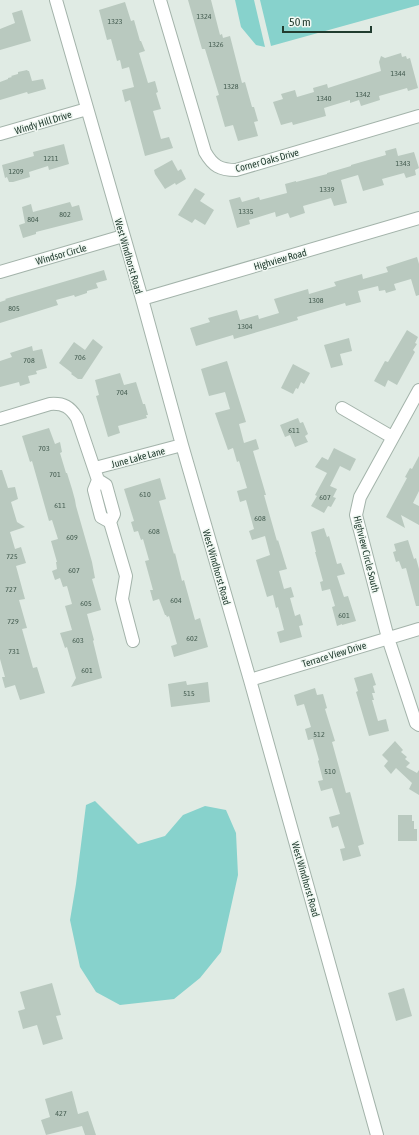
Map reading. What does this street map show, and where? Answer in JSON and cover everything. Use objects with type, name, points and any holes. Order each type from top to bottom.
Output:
[{"type":"street","name":"West Windhorst Road","points":[[56,0],[378,1135]]},
{"type":"street","name":"Corner Oaks Drive","points":[[160,0],[205,152],[210,161],[217,166],[226,170],[236,170],[419,116]]},
{"type":"street","name":"Windy Hill Drive","points":[[0,134],[87,109]]},
{"type":"street","name":"Highview Road","points":[[142,299],[419,218]]},
{"type":"street","name":"Windsor Circle","points":[[0,272],[123,236]]},
{"type":"street","name":"Highview Circle South","points":[[419,390],[360,497],[356,515],[388,638],[416,723],[419,725]]},
{"type":"street","points":[[0,419],[58,403],[66,405],[78,418],[98,480],[106,485],[114,514],[110,522],[126,576],[122,599],[133,640]]},
{"type":"street","points":[[342,408],[392,437]]},
{"type":"street","name":"June Lake Lane","points":[[95,468],[182,445]]},
{"type":"street","name":"Terrace View Drive","points":[[250,680],[419,629]]},
{"type":"water","points":[[235,0],[254,0],[265,47],[256,45],[241,27]]},
{"type":"water","points":[[260,0],[419,0],[419,5],[271,46]]},
{"type":"water","points":[[95,801],[138,844],[165,836],[183,815],[205,806],[226,810],[236,833],[238,875],[221,952],[200,978],[174,999],[120,1005],[96,992],[80,967],[70,920],[86,805]]},
{"type":"building","points":[[188,0],[211,0],[220,35],[222,34],[223,38],[230,36],[242,83],[245,82],[252,107],[254,107],[258,121],[254,122],[258,136],[238,141],[233,125],[225,127],[216,96],[219,95],[205,49],[202,49]]},
{"type":"building","points":[[125,2],[131,21],[134,20],[140,41],[145,51],[139,53],[148,83],[155,81],[158,92],[156,93],[161,109],[153,111],[161,139],[169,137],[173,148],[145,156],[130,100],[125,102],[122,90],[134,87],[129,67],[122,69],[120,60],[117,61],[111,39],[107,40],[99,10]]},
{"type":"building","points":[[22,10],[31,41],[0,50],[0,29],[15,23],[12,13]]},
{"type":"building","points":[[401,53],[402,57],[406,56],[407,59],[410,58],[418,88],[408,91],[407,88],[379,96],[380,100],[361,106],[359,100],[350,103],[350,100],[324,108],[326,116],[293,125],[292,122],[281,125],[273,102],[283,99],[281,94],[295,90],[297,97],[314,92],[313,88],[327,84],[328,88],[381,71],[379,62],[381,56],[385,58]]},
{"type":"building","points":[[29,71],[32,81],[43,79],[46,89],[28,94],[27,92],[0,100],[0,82],[18,74],[18,72]]},
{"type":"building","points":[[64,144],[69,164],[49,170],[48,166],[29,172],[30,177],[13,182],[9,182],[7,177],[5,178],[2,165],[34,156],[33,152]]},
{"type":"building","points":[[396,148],[398,156],[414,152],[419,168],[415,170],[416,175],[406,178],[404,173],[382,179],[384,185],[363,191],[358,175],[341,180],[347,203],[334,206],[331,198],[303,206],[305,213],[290,218],[288,213],[276,217],[275,212],[249,220],[250,224],[237,228],[229,200],[240,197],[242,202],[259,197],[260,200],[287,193],[285,184],[327,174],[351,165],[386,155],[385,151]]},
{"type":"building","points":[[172,160],[178,171],[181,169],[186,179],[165,189],[154,170]]},
{"type":"building","points":[[195,188],[205,194],[200,201],[214,210],[205,225],[195,219],[192,223],[178,215]]},
{"type":"building","points":[[70,202],[72,207],[79,205],[83,220],[36,232],[36,234],[23,238],[19,225],[25,223],[22,207],[31,204],[33,212]]},
{"type":"building","points":[[417,257],[419,264],[419,295],[416,296],[411,279],[394,284],[396,290],[386,293],[385,290],[379,291],[378,286],[358,291],[361,302],[346,306],[345,303],[297,317],[298,320],[234,339],[233,335],[196,346],[190,328],[210,322],[208,318],[237,310],[240,320],[258,315],[259,319],[279,313],[274,299],[308,289],[309,294],[336,286],[334,282],[362,274],[363,279],[388,272],[386,267]]},
{"type":"building","points":[[104,270],[107,280],[96,283],[98,288],[87,291],[87,293],[75,297],[74,295],[56,300],[58,305],[0,323],[0,302],[6,300],[5,299]]},
{"type":"building","points":[[407,330],[418,337],[415,343],[417,344],[413,350],[415,352],[397,385],[388,380],[385,387],[374,381],[385,361],[388,362]]},
{"type":"building","points":[[349,338],[352,351],[340,354],[343,365],[331,368],[324,345]]},
{"type":"building","points":[[93,339],[103,347],[82,379],[78,379],[59,363],[74,342],[85,350]]},
{"type":"building","points":[[32,346],[33,351],[42,349],[47,368],[36,371],[37,374],[28,376],[30,383],[20,386],[19,382],[0,387],[0,361],[12,357],[10,353]]},
{"type":"building","points":[[227,361],[246,422],[239,424],[244,443],[256,439],[259,449],[253,451],[266,495],[264,495],[277,541],[278,540],[287,569],[279,571],[284,589],[291,587],[294,597],[290,598],[295,616],[300,614],[303,625],[299,626],[302,637],[280,643],[277,632],[284,630],[278,607],[276,608],[273,595],[267,597],[256,560],[270,555],[265,536],[252,540],[249,531],[254,529],[246,500],[240,502],[237,491],[247,488],[239,461],[237,462],[233,448],[228,450],[215,413],[230,409],[225,392],[209,396],[201,369]]},
{"type":"building","points":[[293,364],[310,373],[304,384],[301,382],[298,389],[296,388],[293,394],[281,388]]},
{"type":"building","points":[[120,373],[124,385],[136,382],[148,415],[146,415],[147,418],[118,426],[120,433],[108,437],[96,396],[99,395],[95,380]]},
{"type":"building","points":[[298,418],[300,423],[303,422],[308,434],[305,436],[308,442],[295,447],[290,435],[285,437],[280,425]]},
{"type":"building","points":[[49,428],[55,444],[60,442],[62,452],[60,453],[72,489],[92,562],[95,578],[92,579],[101,610],[87,614],[102,678],[71,687],[76,678],[67,647],[65,648],[60,633],[72,630],[65,606],[72,604],[67,586],[63,587],[60,578],[55,580],[52,571],[57,569],[57,562],[51,541],[58,539],[52,520],[49,521],[32,461],[30,462],[22,436]]},
{"type":"building","points":[[334,448],[356,459],[350,471],[340,466],[330,486],[337,489],[333,497],[336,498],[331,507],[328,506],[324,513],[311,506],[327,473],[315,467],[322,457],[328,460]]},
{"type":"building","points":[[419,456],[419,491],[413,503],[419,506],[419,525],[401,515],[405,528],[386,517],[407,478],[405,477],[410,468],[412,469]]},
{"type":"building","points":[[0,470],[2,470],[8,488],[15,487],[18,499],[11,502],[17,522],[25,527],[10,532],[15,549],[21,547],[26,563],[16,566],[25,599],[19,600],[27,628],[22,629],[33,668],[37,667],[45,693],[20,700],[15,685],[5,688],[2,677],[5,677],[0,659]]},
{"type":"building","points":[[160,478],[166,499],[159,501],[174,554],[175,553],[182,581],[184,580],[195,620],[200,618],[208,647],[174,657],[171,646],[177,644],[169,616],[167,617],[165,615],[159,599],[153,601],[150,590],[153,590],[145,561],[149,560],[143,539],[141,540],[138,531],[134,532],[131,522],[134,521],[124,489]]},
{"type":"building","points":[[324,528],[327,537],[329,536],[337,564],[341,563],[345,574],[337,576],[344,597],[348,596],[356,621],[337,626],[332,607],[335,606],[330,589],[322,591],[320,582],[323,581],[311,532]]},
{"type":"building","points":[[408,540],[419,569],[419,606],[416,606],[406,568],[402,569],[399,561],[396,562],[393,552],[396,551],[394,544]]},
{"type":"building","points":[[372,673],[376,685],[373,686],[375,693],[372,693],[374,700],[372,700],[378,721],[386,719],[389,731],[369,736],[356,692],[358,691],[354,678]]},
{"type":"building","points":[[186,681],[187,685],[208,682],[210,702],[171,707],[168,684]]},
{"type":"building","points":[[315,688],[317,695],[323,694],[327,708],[325,709],[335,741],[332,742],[346,793],[350,792],[364,844],[358,846],[361,856],[343,861],[340,849],[345,848],[338,826],[332,828],[329,817],[340,814],[332,788],[321,791],[318,781],[323,780],[319,760],[313,739],[308,740],[305,729],[311,727],[304,704],[297,706],[294,695]]},
{"type":"building","points":[[395,741],[403,750],[401,752],[407,757],[405,759],[410,763],[406,767],[417,773],[419,770],[419,795],[409,789],[412,783],[396,768],[391,774],[384,766],[388,761],[382,755]]},
{"type":"building","points":[[398,815],[412,815],[414,829],[417,829],[417,841],[398,841]]},
{"type":"building","points":[[52,983],[61,1015],[56,1016],[63,1039],[43,1045],[37,1025],[23,1029],[18,1011],[25,1009],[20,992]]},
{"type":"building","points":[[404,988],[412,1016],[396,1021],[388,993]]},
{"type":"building","points":[[72,1091],[78,1114],[88,1111],[96,1135],[85,1135],[82,1126],[46,1135],[41,1120],[50,1117],[45,1099]]}]
